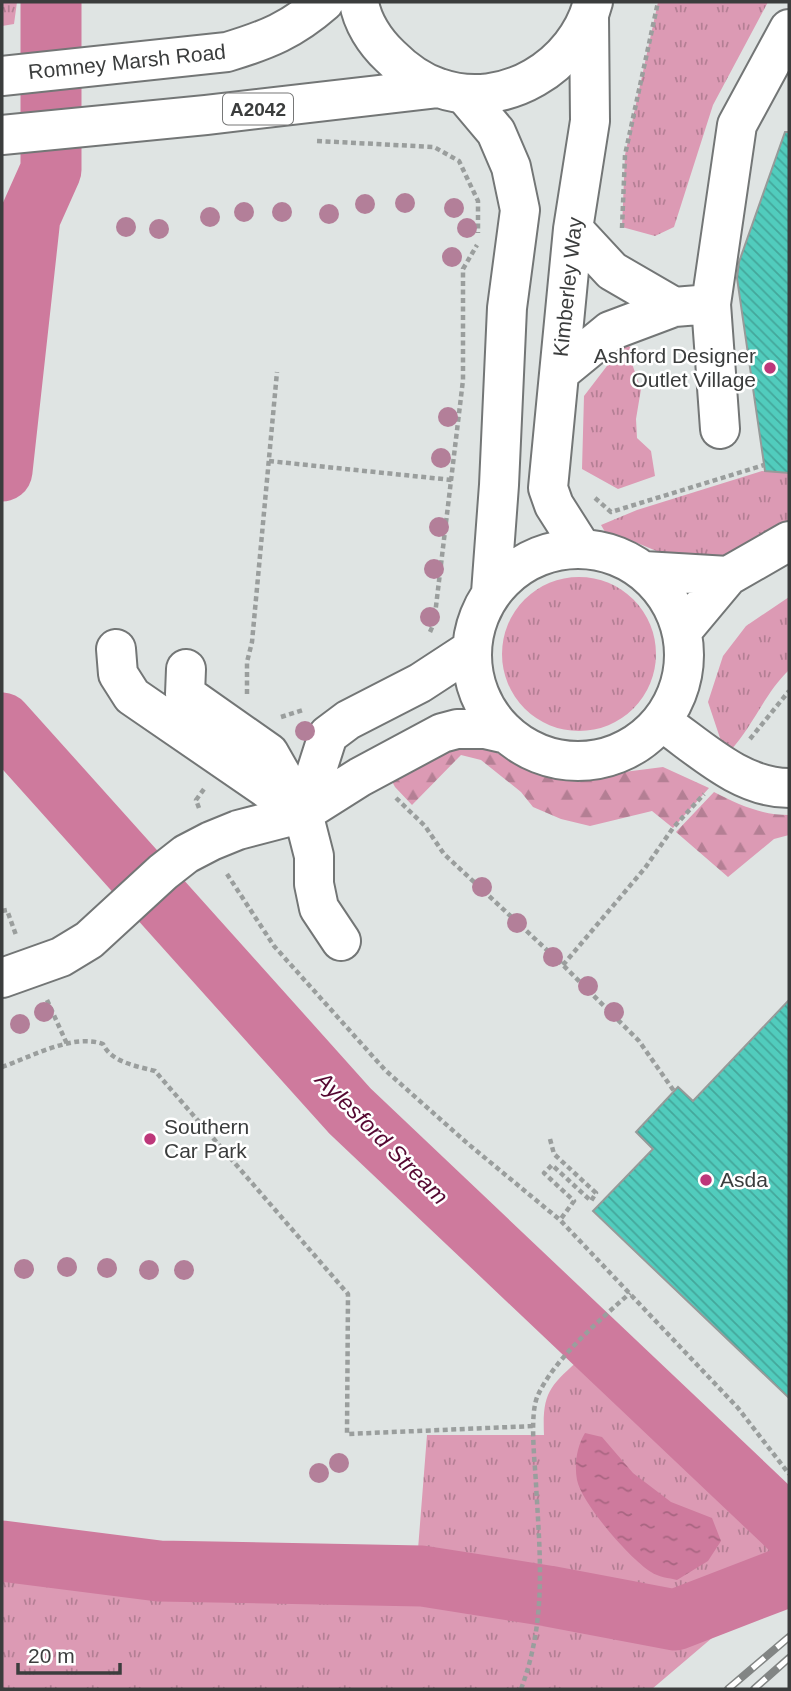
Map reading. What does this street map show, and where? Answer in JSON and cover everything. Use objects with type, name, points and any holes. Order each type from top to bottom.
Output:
[{"type":"street","name":"Romney Marsh Road","points":[[12,75],[227,52],[263,41],[300,22],[324,2]]},
{"type":"street","points":[[359,2],[361,12],[379,45],[406,71],[452,91],[496,132],[511,167],[520,210],[507,308],[491,593]]},
{"type":"street","points":[[452,91],[504,91],[540,76],[569,51],[591,10]]},
{"type":"street","name":"Kimberley Way","points":[[582,548],[554,505],[548,488],[573,229],[590,121],[591,10]]},
{"type":"street","points":[[719,429],[693,305],[737,125],[789,29]]},
{"type":"street","name":"A2042","points":[[14,134],[452,91]]},
{"type":"street","points":[[573,229],[612,271],[693,305]]},
{"type":"street","points":[[560,372],[610,331],[693,305]]},
{"type":"street","points":[[682,631],[728,576],[789,541]]},
{"type":"street","points":[[582,548],[615,555],[644,571],[668,598],[682,631],[684,663],[677,694],[662,721],[641,741],[615,755],[588,761],[558,759],[531,750],[507,734],[492,717],[481,697],[473,662],[478,620],[491,593],[516,568],[547,553],[582,548]]},
{"type":"street","points":[[644,571],[728,576]]},
{"type":"street","points":[[116,649],[118,674],[132,696],[303,813]]},
{"type":"street","points":[[303,813],[344,754],[429,705],[473,662]]},
{"type":"street","points":[[186,669],[185,694],[269,753],[303,813],[314,856],[314,884],[319,908],[341,941]]},
{"type":"street","points":[[662,721],[746,779],[778,788],[789,788]]},
{"type":"street","points":[[17,965],[61,957],[89,940],[186,853],[211,841],[239,830],[303,813],[359,777],[442,733],[457,729],[485,729],[507,734]]},
{"type":"path","points":[[623,237],[625,155],[658,2]]},
{"type":"path","points":[[316,141],[434,147],[459,161],[478,201],[478,244],[463,269],[463,380],[434,623],[426,643]]},
{"type":"path","points":[[247,701],[247,662],[252,642],[277,372]]},
{"type":"path","points":[[269,461],[452,480]]},
{"type":"path","points":[[592,495],[611,512],[764,465]]},
{"type":"path","points":[[563,965],[645,869],[673,828],[789,691]]},
{"type":"path","points":[[276,718],[315,705]]},
{"type":"path","points":[[200,812],[196,800],[212,778]]},
{"type":"path","points":[[391,793],[425,826],[443,853],[563,965],[639,1041],[674,1091]]},
{"type":"path","points":[[222,867],[274,946],[384,1070],[560,1220],[738,1408],[789,1474]]},
{"type":"path","points":[[2,911],[7,910],[17,965],[36,988],[44,992],[67,1044]]},
{"type":"path","points":[[2,1067],[75,1041],[91,1040],[103,1044],[107,1053],[127,1063],[155,1071],[348,1294],[347,1434],[534,1426]]},
{"type":"path","points":[[550,1139],[554,1154],[596,1193],[591,1201],[552,1165],[544,1173],[574,1200],[560,1220]]},
{"type":"path","points":[[521,1689],[530,1664],[539,1619],[540,1576],[534,1426],[536,1398],[549,1373],[594,1325],[630,1293]]},
{"type":"green space","points":[[2,2],[17,2],[14,24],[2,26]]},
{"type":"green space","points":[[658,2],[768,2],[713,105],[674,227],[655,236],[622,227],[625,155]]},
{"type":"green space","points":[[627,345],[635,350],[631,361],[641,389],[636,419],[637,438],[651,451],[655,476],[618,489],[582,469],[584,396],[610,362],[613,351]]},
{"type":"green space","points":[[762,471],[789,473],[789,526],[716,567],[671,557],[630,540],[608,537],[601,525],[637,510]]},
{"type":"green space","points":[[579,577],[609,583],[634,599],[650,624],[656,654],[650,684],[634,709],[609,725],[579,731],[549,725],[524,709],[508,684],[502,654],[508,624],[524,599],[549,583]]},
{"type":"green space","points":[[789,597],[789,670],[772,689],[729,752],[722,744],[708,702],[723,656],[746,626]]},
{"type":"green space","points":[[471,740],[525,767],[556,775],[585,777],[663,767],[709,788],[673,828],[652,811],[590,826],[561,819],[533,807],[521,792],[481,760],[461,755],[412,805],[395,787],[387,772]]},
{"type":"green space","points":[[714,792],[751,808],[789,815],[789,835],[774,839],[728,877],[676,832]]},
{"type":"green space","points":[[581,1358],[774,1544],[765,1593],[652,1689],[2,1689],[2,1535],[120,1556],[336,1555],[417,1562],[427,1435],[544,1435],[545,1409],[550,1391]]},
{"type":"water","points":[[585,1433],[602,1437],[633,1473],[671,1502],[712,1518],[721,1541],[708,1561],[677,1580],[651,1572],[620,1544],[588,1503],[577,1480],[577,1455]]},
{"type":"building","name":"Ashford Designer Outlet Village","points":[[785,132],[789,132],[789,473],[765,471],[737,278],[739,262]]},
{"type":"building","name":"Asda","points":[[789,1000],[789,1398],[593,1211],[653,1149],[636,1132],[678,1087],[693,1101]]},
{"type":"waterway","name":"Aylesford Stream","points":[[2,471],[30,217],[51,170],[51,2]]},
{"type":"waterway","name":"Aylesford Stream","points":[[2,723],[350,1111],[789,1527]]},
{"type":"waterway","points":[[2,1551],[159,1571],[422,1576],[675,1620],[789,1576]]},
{"type":"railway","points":[[728,1689],[789,1637]]},
{"type":"railway","points":[[754,1689],[789,1658]]},
{"type":"place","name":"Ashford Designer Outlet Village","points":[[770,368]]},
{"type":"place","name":"Southern Car Park","points":[[150,1139]]},
{"type":"place","name":"Asda","points":[[706,1180]]}]
